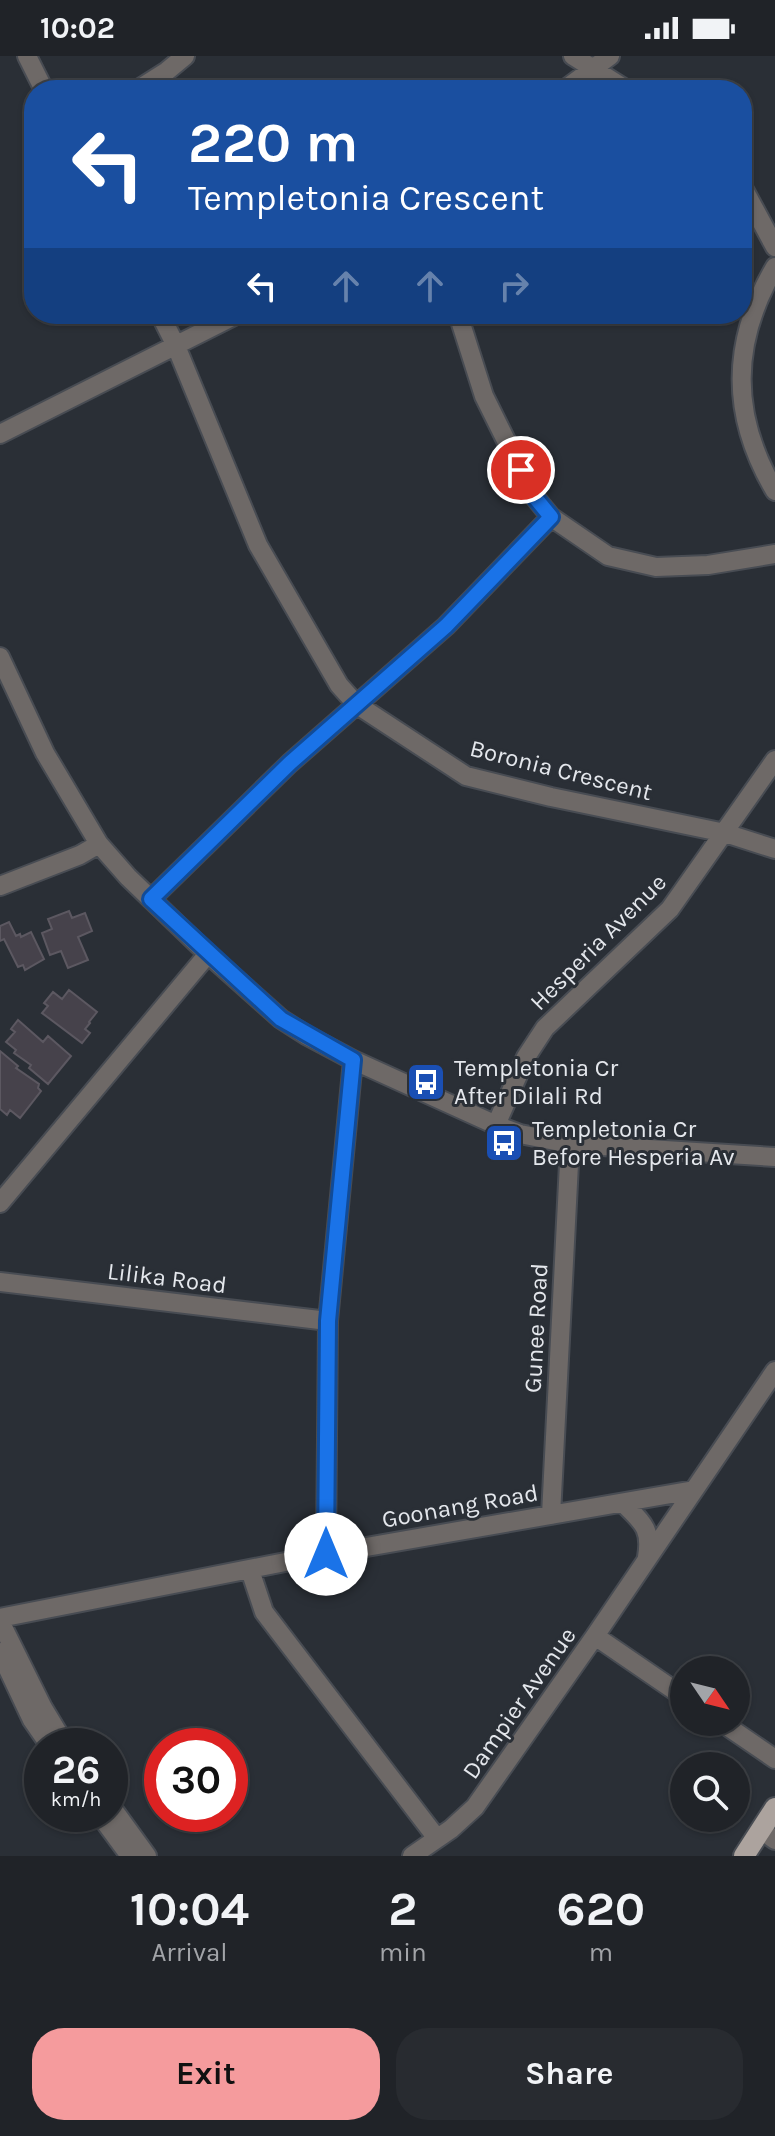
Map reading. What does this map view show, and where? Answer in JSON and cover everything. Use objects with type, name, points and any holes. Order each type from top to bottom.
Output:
[{"type":"main road","points":[[762,1845],[775,1808]]},
{"type":"street","points":[[27,56],[39,80]]},
{"type":"street","points":[[153,80],[185,56]]},
{"type":"street","points":[[573,56],[611,80]]},
{"type":"street","points":[[578,80],[610,56]]},
{"type":"street","points":[[752,204],[775,247]]},
{"type":"street","points":[[752,315],[775,267]]},
{"type":"street","name":"Boronia Crescent","points":[[165,324],[258,545],[339,685],[356,704],[466,776],[725,833],[775,849]]},
{"type":"street","points":[[0,434],[219,324]]},
{"type":"street","points":[[461,324],[484,396],[533,495],[551,517],[608,556],[656,567],[708,565],[775,554]]},
{"type":"street","points":[[750,324],[742,373],[746,429],[775,491]]},
{"type":"street","points":[[151,899],[290,763],[446,626],[551,517]]},
{"type":"street","points":[[0,657],[45,753],[99,844],[208,954],[281,1019],[353,1060],[520,1134],[570,1144],[775,1157]]},
{"type":"street","name":"Hesperia Avenue","points":[[496,1125],[526,1057],[545,1028],[670,909],[775,760]]},
{"type":"street","points":[[0,886],[80,855],[99,844]]},
{"type":"street","points":[[0,1203],[208,954]]},
{"type":"street","points":[[326,1554],[328,1321],[353,1060]]},
{"type":"street","name":"Gunee Road","points":[[551,1515],[570,1144]]},
{"type":"street","name":"Lilika Road","points":[[0,1282],[328,1321]]},
{"type":"street","name":"Dampier Avenue","points":[[412,1856],[451,1829],[475,1807],[775,1371]]},
{"type":"street","name":"Goonang Road","points":[[0,1620],[326,1554],[694,1490]]},
{"type":"street","points":[[623,1503],[642,1521],[650,1538],[646,1560]]},
{"type":"street","points":[[250,1570],[264,1612],[436,1837]]},
{"type":"street","points":[[0,1620],[55,1728]]},
{"type":"street","points":[[595,1636],[670,1687]]},
{"type":"street","points":[[0,1652],[38,1728]]},
{"type":"street","points":[[741,1736],[775,1759]]},
{"type":"street","points":[[128,1830],[147,1856]]},
{"type":"street","points":[[112,1832],[130,1856]]},
{"type":"building","points":[[69,911],[72,918],[85,913],[92,931],[78,937],[88,960],[68,968],[61,951],[50,955],[42,933],[52,929],[48,919]]},
{"type":"building","points":[[9,922],[16,936],[31,932],[44,959],[25,970],[23,965],[18,967],[4,939],[0,941],[0,926]]},
{"type":"building","points":[[69,990],[97,1012],[85,1029],[90,1033],[82,1043],[42,1013],[48,1006],[44,1003],[53,992],[62,999]]},
{"type":"building","points":[[18,1020],[43,1042],[48,1036],[71,1056],[48,1084],[6,1042],[15,1032],[11,1029]]},
{"type":"building","points":[[0,1051],[18,1066],[16,1068],[39,1084],[41,1091],[20,1118],[10,1110],[7,1115],[0,1109]]},
{"type":"place","name":"Templetonia Cr After Dilali Rd","points":[[426,1082]]},
{"type":"place","name":"Templetonia Cr Before Hesperia Av","points":[[504,1143]]},
{"type":"route","points":[[326,1554],[328,1321],[353,1060],[281,1019],[151,899],[290,763],[446,626],[551,517],[533,495],[521,470]]}]
